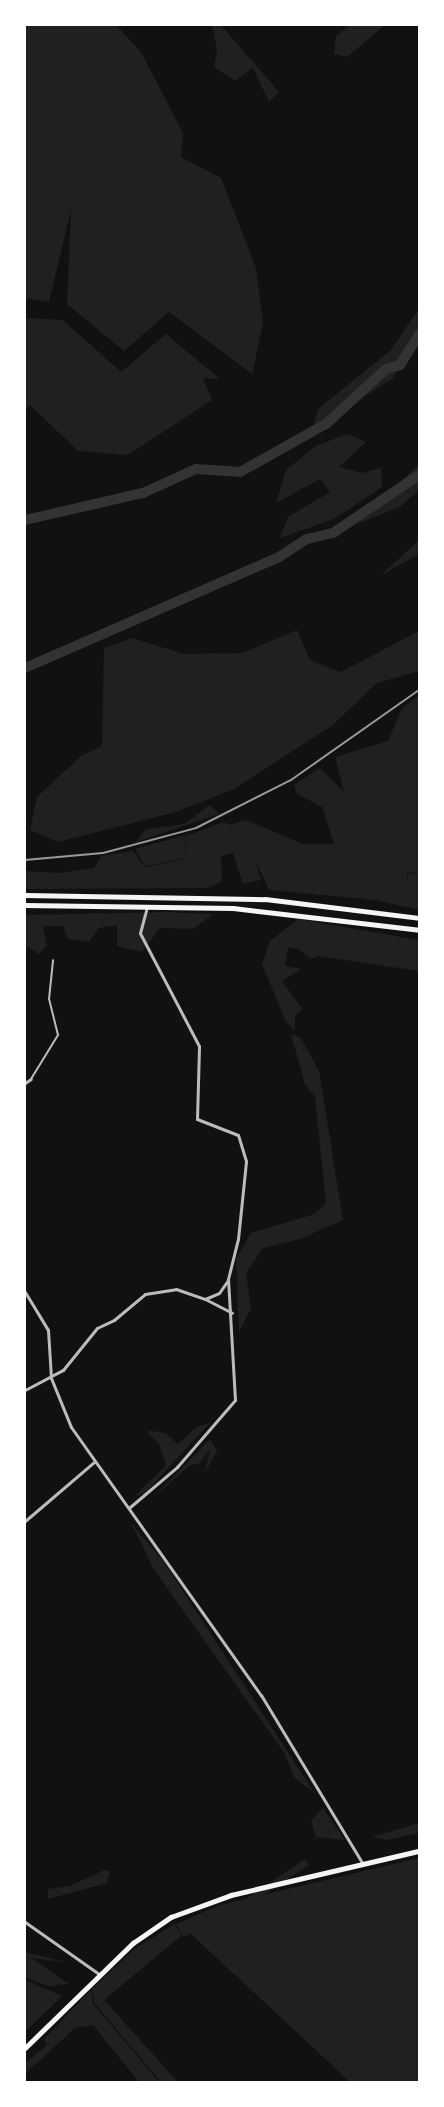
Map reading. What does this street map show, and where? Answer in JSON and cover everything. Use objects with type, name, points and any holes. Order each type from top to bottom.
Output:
[{"type":"main road","points":[[25,894],[258,898],[419,918]]},
{"type":"main road","points":[[25,905],[148,905],[279,911],[419,930]]},
{"type":"main road","points":[[25,2048],[99,1974],[152,1929],[188,1908],[419,1851]]},
{"type":"street","points":[[148,905],[140,933],[199,1046],[197,1119],[238,1136],[246,1153],[238,1239],[228,1279],[219,1293],[205,1299]]},
{"type":"street","points":[[25,1083],[31,1079]]},
{"type":"street","points":[[130,1507],[177,1467],[232,1406],[238,1382],[228,1279]]},
{"type":"street","points":[[25,1390],[51,1378],[76,1358],[97,1328],[114,1320],[145,1294],[176,1290],[222,1304],[232,1314]]},
{"type":"street","points":[[25,1292],[48,1330],[51,1378],[60,1407],[94,1462],[130,1507],[261,1695],[364,1864]]},
{"type":"street","points":[[25,1521],[94,1462]]},
{"type":"street","points":[[25,1922],[99,1974]]},
{"type":"lane","points":[[31,1079],[58,1035],[48,999],[54,960]]},
{"type":"shaded area","points":[[25,25],[116,25],[141,52],[183,133],[181,157],[221,178],[256,268],[263,323],[252,374],[169,312],[124,351],[67,304],[71,210],[49,302],[25,298]]},
{"type":"shaded area","points":[[212,25],[221,25],[279,92],[269,102],[253,68],[235,81],[214,67],[217,50]]},
{"type":"shaded area","points":[[350,25],[385,25],[347,57],[334,54],[336,36]]},
{"type":"shaded area","points":[[418,310],[419,331],[393,378],[345,410],[337,422],[311,434],[318,409],[391,350]]},
{"type":"shaded area","points":[[25,318],[63,320],[121,372],[166,334],[220,379],[203,378],[212,400],[128,455],[78,451],[30,405],[25,411]]},
{"type":"shaded area","points":[[347,434],[366,442],[339,467],[362,473],[381,468],[382,487],[334,519],[280,538],[288,517],[330,492],[320,479],[276,503],[286,470],[316,446]]},
{"type":"shaded area","points":[[419,464],[419,490],[400,507],[357,524]]},
{"type":"shaded area","points":[[419,540],[419,554],[380,576]]},
{"type":"shaded area","points":[[297,630],[310,660],[341,672],[419,631],[419,671],[377,683],[333,725],[234,789],[176,812],[58,842],[30,830],[37,797],[81,756],[102,746],[104,648],[132,638],[184,654],[242,653]]},
{"type":"shaded area","points":[[419,696],[419,874],[407,871],[407,881],[408,873],[419,875],[419,910],[376,900],[269,890],[254,857],[261,880],[243,884],[233,853],[221,856],[222,881],[208,888],[25,889],[25,871],[59,873],[94,868],[101,856],[133,851],[145,867],[185,859],[186,836],[224,822],[229,825],[246,820],[303,844],[334,844],[322,807],[297,794],[294,785],[320,768],[344,792],[335,757],[388,741],[402,708]]},
{"type":"shaded area","points":[[210,805],[219,814],[136,842],[146,829],[184,824]]},
{"type":"shaded area","points":[[185,835],[185,858],[145,866],[135,849]]},
{"type":"shaded area","points":[[169,912],[213,914],[193,929],[160,928],[142,952],[117,946],[117,925],[99,928],[89,942],[68,939],[63,926],[43,926],[47,946],[39,954],[25,945],[25,915]]},
{"type":"shaded area","points":[[298,919],[419,940],[419,971],[318,956],[310,959],[299,949],[288,947],[285,966],[301,969],[282,981],[303,1010],[295,1015],[295,1030],[286,1022],[262,964],[270,941]]},
{"type":"shaded area","points":[[291,1034],[301,1038],[319,1071],[343,1220],[300,1239],[263,1248],[246,1273],[251,1308],[239,1332],[236,1259],[251,1233],[315,1214],[326,1203],[315,1097],[305,1084]]},
{"type":"shaded area","points":[[211,1422],[145,1493],[135,1496],[166,1465],[159,1444],[146,1430],[165,1433],[178,1444],[195,1428]]},
{"type":"shaded area","points":[[210,1439],[217,1451],[205,1473],[210,1449],[199,1464],[190,1465],[151,1500]]},
{"type":"shaded area","points":[[131,1523],[164,1562],[315,1794],[294,1777],[285,1754],[153,1568]]},
{"type":"shaded area","points":[[323,1808],[345,1840],[316,1837],[311,1821]]},
{"type":"shaded area","points":[[419,1823],[419,1833],[387,1840],[372,1837]]},
{"type":"shaded area","points":[[419,1858],[419,2082],[350,2082],[190,1933],[184,1937],[176,1924],[220,1905]]},
{"type":"shaded area","points":[[305,1859],[309,1865],[211,1931],[207,1925]]},
{"type":"shaded area","points":[[104,1870],[110,1871],[107,1883],[48,1899],[48,1889],[70,1886]]},
{"type":"shaded area","points":[[174,1924],[182,1935],[104,2000],[178,2082],[161,2082],[95,2004],[92,1989],[133,1950]]},
{"type":"shaded area","points":[[25,1952],[69,1963],[31,1958],[69,1984],[48,1986],[25,1977]]},
{"type":"shaded area","points":[[25,1980],[62,1996],[25,2032]]},
{"type":"shaded area","points":[[91,1990],[93,2004],[159,2082],[139,2082],[93,2025],[75,2028],[25,2074],[25,2063],[47,2045],[44,2039]]},
{"type":"waterway","points":[[25,520],[143,493],[196,469],[240,472],[326,424],[386,369],[400,365],[419,335]]},
{"type":"waterway","points":[[25,668],[279,557],[307,539],[333,533],[419,475]]},
{"type":"railway","points":[[25,860],[103,853],[196,828],[291,780],[419,690]]}]
